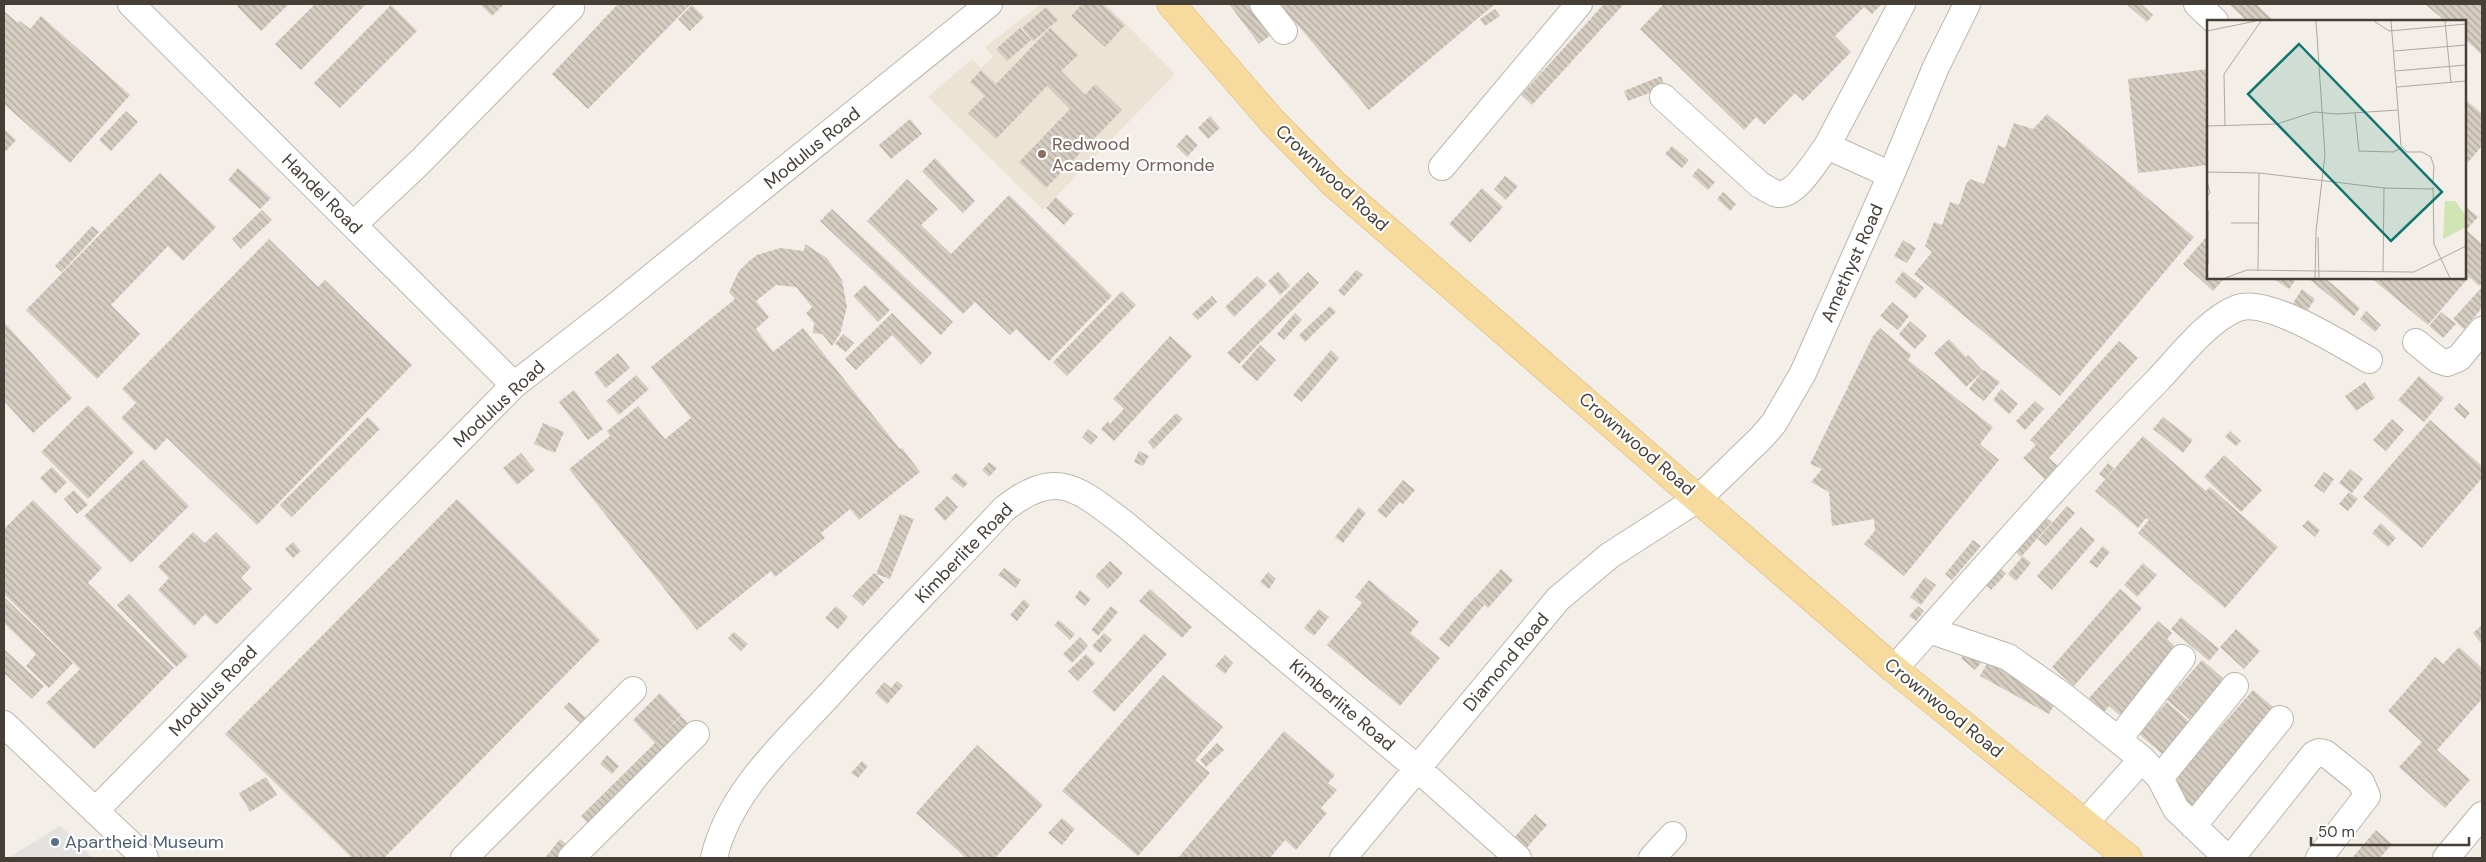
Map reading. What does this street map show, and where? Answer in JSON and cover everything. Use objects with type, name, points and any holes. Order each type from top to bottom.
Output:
[{"type":"main road","name":"Crownwood Road","points":[[1171,4],[1273,122],[1334,184],[1699,498],[1894,669],[2086,822],[2128,858]]},
{"type":"street","name":"Handel Road","points":[[131,4],[514,385]]},
{"type":"street","name":"Modulus Road","points":[[95,811],[514,385],[612,309],[990,4]]},
{"type":"street","points":[[1263,4],[1284,31]]},
{"type":"street","points":[[1442,167],[1579,4]]},
{"type":"street","points":[[1663,97],[1760,185],[1777,194],[1786,193],[1796,186],[1827,146],[1902,4]]},
{"type":"street","name":"Amethyst Road","points":[[1699,498],[1761,438],[1786,405],[1804,373],[1936,67],[1967,4]]},
{"type":"street","points":[[2197,4],[2214,20]]},
{"type":"street","points":[[353,225],[420,162],[571,8]]},
{"type":"street","points":[[1827,146],[1891,175]]},
{"type":"street","points":[[1894,669],[2127,411],[2211,325],[2239,307],[2264,308],[2293,318],[2369,360]]},
{"type":"street","points":[[2416,342],[2438,360],[2447,363],[2459,358],[2482,330]]},
{"type":"street","name":"Kimberlite Road","points":[[714,858],[727,822],[759,772],[850,672],[1004,509],[1020,496],[1035,488],[1047,485],[1072,489],[1083,494],[1126,525],[1417,768],[1518,858]]},
{"type":"street","name":"Diamond Road","points":[[1343,858],[1558,599],[1610,556],[1699,498]]},
{"type":"street","points":[[1929,630],[2008,656],[2142,758],[2160,778],[2176,809],[2226,858]]},
{"type":"street","points":[[2118,740],[2182,658]]},
{"type":"street","points":[[2160,778],[2235,686]]},
{"type":"street","points":[[464,858],[633,690]]},
{"type":"street","points":[[2193,826],[2280,718]]},
{"type":"street","points":[[4,724],[145,858]]},
{"type":"street","points":[[571,858],[696,734]]},
{"type":"street","points":[[2231,858],[2314,754],[2320,752],[2325,753],[2361,782],[2367,796],[2319,858]]},
{"type":"street","points":[[2086,822],[2142,758]]},
{"type":"street","points":[[2446,858],[2482,815]]},
{"type":"street","points":[[1652,858],[1673,835]]},
{"type":"shaded area","name":"Redwood Academy Ormonde","points":[[1041,4],[1106,4],[1175,74],[1043,210],[928,97],[972,59],[981,68],[993,57],[985,47]]},
{"type":"shaded area","name":"Apartheid Museum","points":[[60,826],[93,858],[8,858]]},
{"type":"building","points":[[239,4],[289,4],[261,31],[237,6]]},
{"type":"building","points":[[315,4],[366,4],[301,70],[275,44]]},
{"type":"building","points":[[480,4],[504,4],[492,16]]},
{"type":"building","points":[[618,4],[691,4],[588,109],[552,74]]},
{"type":"building","points":[[1082,4],[1102,4],[1125,25],[1105,47],[1071,16]]},
{"type":"building","points":[[1229,4],[1249,4],[1272,34],[1259,44]]},
{"type":"building","points":[[1280,4],[1495,4],[1369,110]]},
{"type":"building","points":[[1604,4],[1624,4],[1532,105],[1521,95]]},
{"type":"building","points":[[1664,4],[1882,4],[1872,14],[1864,7],[1835,36],[1851,52],[1803,101],[1795,93],[1764,125],[1756,117],[1744,130],[1640,29]]},
{"type":"building","points":[[2126,4],[2141,4],[2153,15],[2147,22]]},
{"type":"building","points":[[2229,4],[2256,4],[2273,20],[2246,20]]},
{"type":"building","points":[[2425,4],[2482,4],[2482,55],[2466,40],[2466,20],[2444,20]]},
{"type":"building","points":[[391,5],[417,31],[340,108],[314,83]]},
{"type":"building","points":[[692,5],[704,17],[690,31],[678,19]]},
{"type":"building","points":[[1046,7],[1058,20],[1033,41],[1022,28]]},
{"type":"building","points":[[1495,9],[1500,16],[1485,26],[1480,19]]},
{"type":"building","points":[[4,11],[18,23],[20,21],[30,29],[41,16],[130,95],[70,163],[4,104]]},
{"type":"building","points":[[1020,28],[1031,40],[1007,61],[996,49]]},
{"type":"building","points":[[1050,28],[1078,55],[1061,71],[1085,95],[1095,84],[1122,110],[1046,188],[1019,162],[1070,109],[1047,86],[996,139],[968,113],[985,96],[970,82],[981,70],[996,84]]},
{"type":"building","points":[[2207,69],[2207,165],[2138,173],[2128,79]]},
{"type":"building","points":[[1661,76],[1665,87],[1628,101],[1624,91]]},
{"type":"building","points":[[2466,100],[2482,114],[2482,146],[2466,165]]},
{"type":"building","points":[[126,111],[138,122],[111,151],[99,140]]},
{"type":"building","points":[[2047,114],[2194,237],[2060,396],[1914,274],[1932,252],[1925,246],[1934,222],[1942,225],[1950,202],[1959,205],[1966,184],[1970,179],[1984,184],[1998,145],[2005,148],[2014,123],[2033,129]]},
{"type":"building","points":[[1210,116],[1220,128],[1208,139],[1198,128]]},
{"type":"building","points":[[910,119],[922,134],[891,159],[879,145]]},
{"type":"building","points":[[4,129],[16,140],[4,153]]},
{"type":"building","points":[[1187,134],[1198,145],[1187,157],[1176,146]]},
{"type":"building","points":[[1672,146],[1689,160],[1682,168],[1665,154]]},
{"type":"building","points":[[935,158],[975,201],[963,213],[922,171]]},
{"type":"building","points":[[238,168],[271,198],[260,209],[228,180]]},
{"type":"building","points":[[1698,168],[1715,182],[1708,190],[1692,176]]},
{"type":"building","points":[[160,173],[216,227],[183,261],[168,246],[111,305],[140,334],[97,379],[26,310]]},
{"type":"building","points":[[1505,176],[1518,186],[1506,200],[1494,189]]},
{"type":"building","points":[[907,179],[938,209],[921,225],[951,254],[1009,195],[1112,296],[1049,361],[1016,329],[1010,335],[975,302],[963,314],[867,221]]},
{"type":"building","points":[[1482,188],[1503,207],[1470,243],[1449,224]]},
{"type":"building","points":[[1723,192],[1736,204],[1730,211],[1717,199]]},
{"type":"building","points":[[1056,197],[1074,214],[1064,225],[1046,208]]},
{"type":"building","points":[[2466,207],[2478,217],[2466,230]]},
{"type":"building","points":[[832,209],[953,322],[941,335],[820,221]]},
{"type":"building","points":[[262,210],[272,220],[241,249],[232,239]]},
{"type":"building","points":[[92,226],[99,232],[62,272],[55,266]]},
{"type":"building","points":[[2466,230],[2482,244],[2482,283],[2479,286],[2469,277],[2428,325],[2372,279],[2466,279]]},
{"type":"building","points":[[2207,236],[2207,279],[2224,279],[2213,291],[2183,264]]},
{"type":"building","points":[[269,239],[318,287],[325,280],[412,365],[257,525],[167,438],[155,451],[121,418],[136,403],[122,389]]},
{"type":"building","points":[[1903,240],[1916,248],[1907,263],[1894,256]]},
{"type":"building","points":[[805,244],[827,258],[842,280],[847,307],[840,334],[832,346],[822,334],[813,333],[814,323],[806,313],[812,307],[796,287],[776,285],[756,301],[769,317],[756,329],[773,352],[803,328],[920,472],[859,520],[850,509],[821,533],[825,538],[775,577],[771,571],[697,630],[569,469],[610,436],[607,431],[638,406],[665,439],[691,418],[651,367],[735,299],[729,292],[739,271],[757,255],[780,248],[804,251]]},
{"type":"building","points":[[1356,270],[1363,275],[1344,296],[1338,291]]},
{"type":"building","points":[[1903,271],[1924,288],[1915,299],[1895,282]]},
{"type":"building","points":[[1278,272],[1290,286],[1280,295],[1268,281]]},
{"type":"building","points":[[1308,272],[1319,283],[1239,364],[1227,353]]},
{"type":"building","points":[[1257,276],[1267,285],[1234,317],[1225,307]]},
{"type":"building","points":[[2274,279],[2296,279],[2289,289]]},
{"type":"building","points":[[2309,279],[2326,279],[2360,308],[2354,316]]},
{"type":"building","points":[[865,285],[890,310],[878,322],[853,296]]},
{"type":"building","points":[[2482,287],[2482,308],[2464,329],[2453,319]]},
{"type":"building","points":[[2302,289],[2315,299],[2305,314],[2292,305]]},
{"type":"building","points":[[1122,291],[1136,305],[1067,376],[1053,362]]},
{"type":"building","points":[[1212,296],[1217,302],[1198,320],[1192,314]]},
{"type":"building","points":[[1892,302],[1909,316],[1898,330],[1880,316]]},
{"type":"building","points":[[1330,306],[1336,312],[1305,342],[1299,335]]},
{"type":"building","points":[[2366,311],[2381,325],[2375,332],[2360,319]]},
{"type":"building","points":[[2441,312],[2456,324],[2443,338],[2429,326]]},
{"type":"building","points":[[892,313],[932,353],[921,365],[892,335],[856,370],[845,359]]},
{"type":"building","points":[[1295,313],[1302,320],[1284,340],[1277,334]]},
{"type":"building","points":[[1910,321],[1927,336],[1915,349],[1899,334]]},
{"type":"building","points":[[4,322],[72,398],[33,433],[4,401]]},
{"type":"building","points":[[1880,328],[1911,355],[1908,360],[1993,427],[1980,444],[1999,460],[1904,576],[1864,544],[1875,531],[1874,519],[1832,526],[1829,492],[1811,482],[1822,469],[1810,464],[1873,336]]},
{"type":"building","points":[[843,334],[854,343],[846,352],[835,344]]},
{"type":"building","points":[[1170,336],[1192,356],[1114,441],[1101,429],[1108,421],[1110,424],[1124,409],[1113,399]]},
{"type":"building","points":[[1949,339],[1966,357],[1968,355],[1983,371],[2000,382],[1984,401],[1969,389],[1982,372],[1966,387],[1934,353]]},
{"type":"building","points":[[2119,341],[2138,358],[2049,458],[2061,469],[2048,482],[2023,458],[2036,445],[2030,440]]},
{"type":"building","points":[[1260,345],[1276,360],[1257,381],[1241,367]]},
{"type":"building","points":[[1331,350],[1339,358],[1302,402],[1293,395]]},
{"type":"building","points":[[618,353],[630,368],[606,388],[594,373]]},
{"type":"building","points":[[636,375],[649,389],[619,415],[606,401]]},
{"type":"building","points":[[2419,376],[2444,398],[2424,422],[2398,400]]},
{"type":"building","points":[[2365,382],[2375,398],[2356,411],[2345,396]]},
{"type":"building","points":[[2001,389],[2018,404],[2009,414],[1993,400]]},
{"type":"building","points":[[574,390],[603,429],[588,440],[559,402]]},
{"type":"building","points":[[2035,401],[2044,409],[2025,430],[2016,421]]},
{"type":"building","points":[[2459,403],[2470,413],[2465,419],[2454,409]]},
{"type":"building","points":[[88,405],[134,452],[88,499],[41,452]]},
{"type":"building","points":[[1176,413],[1183,419],[1154,449],[1148,442]]},
{"type":"building","points":[[368,417],[380,429],[292,517],[280,505]]},
{"type":"building","points":[[2163,417],[2193,440],[2183,453],[2153,429]]},
{"type":"building","points":[[2392,419],[2404,430],[2386,451],[2373,440]]},
{"type":"building","points":[[2430,420],[2482,466],[2482,478],[2422,548],[2363,497]]},
{"type":"building","points":[[543,423],[564,432],[555,453],[534,444]]},
{"type":"building","points":[[1088,429],[1098,437],[1091,445],[1082,437]]},
{"type":"building","points":[[2230,431],[2241,441],[2236,446],[2225,437]]},
{"type":"building","points":[[2143,436],[2206,491],[2210,487],[2278,547],[2225,608],[2138,533],[2149,520],[2146,518],[2138,528],[2095,491]]},
{"type":"building","points":[[1139,451],[1149,456],[1143,466],[1134,462]]},
{"type":"building","points":[[521,453],[535,470],[517,485],[503,468]]},
{"type":"building","points":[[2224,455],[2262,490],[2241,512],[2204,477]]},
{"type":"building","points":[[143,459],[189,506],[131,563],[84,516]]},
{"type":"building","points":[[989,462],[997,468],[989,477],[982,470]]},
{"type":"building","points":[[2108,463],[2114,468],[2105,479],[2099,474]]},
{"type":"building","points":[[52,467],[67,482],[55,494],[40,478]]},
{"type":"building","points":[[2350,469],[2363,479],[2352,493],[2339,483]]},
{"type":"building","points":[[2324,472],[2334,479],[2324,493],[2314,486]]},
{"type":"building","points":[[956,473],[968,483],[963,488],[951,478]]},
{"type":"building","points":[[1403,480],[1415,490],[1403,504],[1400,502],[1386,518],[1377,511]]},
{"type":"building","points":[[74,490],[88,505],[77,514],[64,499]]},
{"type":"building","points":[[2349,492],[2358,499],[2348,511],[2339,504]]},
{"type":"building","points":[[947,496],[958,507],[945,521],[934,509]]},
{"type":"building","points":[[457,499],[600,640],[384,858],[352,858],[225,734]]},
{"type":"building","points":[[33,500],[102,568],[88,583],[174,668],[94,749],[46,703],[80,669],[4,594],[4,529]]},
{"type":"building","points":[[2067,506],[2075,513],[2046,546],[2038,539]]},
{"type":"building","points":[[1359,507],[1366,513],[1343,543],[1335,537]]},
{"type":"building","points":[[900,514],[914,519],[890,579],[876,574]]},
{"type":"building","points":[[2045,517],[2052,522],[2021,557],[2015,551]]},
{"type":"building","points":[[2308,520],[2320,530],[2315,537],[2302,526]]},
{"type":"building","points":[[2381,523],[2396,538],[2388,547],[2372,533]]},
{"type":"building","points":[[2081,527],[2095,540],[2052,590],[2037,576]]},
{"type":"building","points":[[193,532],[205,543],[216,532],[251,567],[241,578],[252,589],[216,625],[205,614],[194,626],[158,590],[169,578],[158,567]]},
{"type":"building","points":[[1973,540],[1981,546],[1952,580],[1945,574]]},
{"type":"building","points":[[293,542],[301,551],[293,558],[285,549]]},
{"type":"building","points":[[2103,546],[2110,552],[2097,568],[2089,562]]},
{"type":"building","points":[[2023,556],[2031,563],[2016,581],[2008,574]]},
{"type":"building","points":[[1110,561],[1123,573],[1108,589],[1095,576]]},
{"type":"building","points":[[2143,563],[2157,575],[2137,597],[2124,585]]},
{"type":"building","points":[[1004,568],[1021,580],[1016,588],[998,575]]},
{"type":"building","points":[[2000,568],[2006,574],[1991,590],[1985,584]]},
{"type":"building","points":[[1501,569],[1513,580],[1488,608],[1476,597]]},
{"type":"building","points":[[1268,572],[1276,579],[1269,589],[1260,582]]},
{"type":"building","points":[[874,573],[884,582],[863,606],[852,596]]},
{"type":"building","points":[[1925,577],[1936,585],[1921,605],[1910,597]]},
{"type":"building","points":[[1369,580],[1419,622],[1410,633],[1440,658],[1400,706],[1327,645],[1362,603],[1355,597]]},
{"type":"building","points":[[1150,589],[1192,627],[1182,638],[1139,601]]},
{"type":"building","points":[[2120,589],[2142,608],[2074,686],[2052,667]]},
{"type":"building","points":[[1080,590],[1091,599],[1085,606],[1075,597]]},
{"type":"building","points":[[129,594],[188,656],[176,667],[117,605]]},
{"type":"building","points":[[4,597],[73,663],[49,688],[26,666],[36,654],[4,623]]},
{"type":"building","points":[[1475,597],[1484,605],[1449,647],[1439,639]]},
{"type":"building","points":[[1024,599],[1030,605],[1017,621],[1010,615]]},
{"type":"building","points":[[836,606],[848,617],[838,629],[825,618]]},
{"type":"building","points":[[1111,606],[1118,612],[1098,636],[1091,630]]},
{"type":"building","points":[[1918,606],[1924,611],[1916,621],[1909,616]]},
{"type":"building","points":[[1319,609],[1329,617],[1314,636],[1304,628]]},
{"type":"building","points":[[2181,617],[2219,649],[2209,661],[2171,629]]},
{"type":"building","points":[[1059,620],[1075,634],[1070,640],[1054,625]]},
{"type":"building","points":[[2158,621],[2172,633],[2167,639],[2182,653],[2124,719],[2109,706],[2104,712],[2089,698]]},
{"type":"building","points":[[2482,625],[2482,644],[2473,633]]},
{"type":"building","points":[[2236,629],[2260,651],[2244,669],[2220,647]]},
{"type":"building","points":[[734,632],[748,644],[741,651],[728,638]]},
{"type":"building","points":[[1104,633],[1112,640],[1100,653],[1092,646]]},
{"type":"building","points":[[1144,634],[1167,654],[1114,712],[1092,692]]},
{"type":"building","points":[[1080,637],[1088,646],[1072,663],[1063,654]]},
{"type":"building","points":[[1971,646],[1985,658],[1975,670],[1961,658]]},
{"type":"building","points":[[2459,647],[2482,668],[2482,703],[2480,701],[2437,750],[2470,780],[2445,808],[2399,767],[2422,742],[2388,711],[2435,657],[2443,664]]},
{"type":"building","points":[[4,649],[44,686],[32,699],[4,673]]},
{"type":"building","points":[[1086,654],[1095,663],[1078,681],[1068,671]]},
{"type":"building","points":[[1225,655],[1233,663],[1225,674],[1215,666]]},
{"type":"building","points":[[2202,660],[2231,685],[2195,724],[2167,700]]},
{"type":"building","points":[[1988,662],[2057,700],[2049,714],[1980,676]]},
{"type":"building","points":[[1163,675],[1223,727],[1195,760],[1210,773],[1138,856],[1062,791]]},
{"type":"building","points":[[897,681],[903,686],[887,704],[875,693],[884,682],[891,688]]},
{"type":"building","points":[[2253,690],[2279,712],[2194,810],[2168,787]]},
{"type":"building","points":[[660,693],[681,715],[657,740],[681,716],[691,726],[591,826],[581,816],[655,743],[633,720]]},
{"type":"building","points":[[569,702],[587,719],[582,725],[564,707]]},
{"type":"building","points":[[2167,702],[2195,727],[2167,758],[2139,734]]},
{"type":"building","points":[[1284,731],[1335,775],[1328,783],[1337,790],[1321,808],[1327,813],[1296,850],[1285,840],[1270,858],[1178,858]]},
{"type":"building","points":[[1217,743],[1224,750],[1206,767],[1200,760]]},
{"type":"building","points":[[977,745],[1043,805],[995,858],[966,858],[916,813]]},
{"type":"building","points":[[607,755],[619,766],[612,774],[600,764]]},
{"type":"building","points":[[862,761],[868,766],[858,778],[851,773]]},
{"type":"building","points":[[266,777],[277,795],[250,812],[239,793]]},
{"type":"building","points":[[1535,814],[1547,825],[1524,851],[1512,840]]},
{"type":"building","points":[[1062,818],[1075,829],[1062,845],[1048,833]]},
{"type":"building","points":[[2376,830],[2392,844],[2380,858],[2352,858]]},
{"type":"building","points":[[560,839],[568,846],[558,858],[545,858]]},
{"type":"place","name":"Redwood Academy Ormonde","points":[[1042,154]]},
{"type":"place","name":"Apartheid Museum","points":[[55,842]]}]
